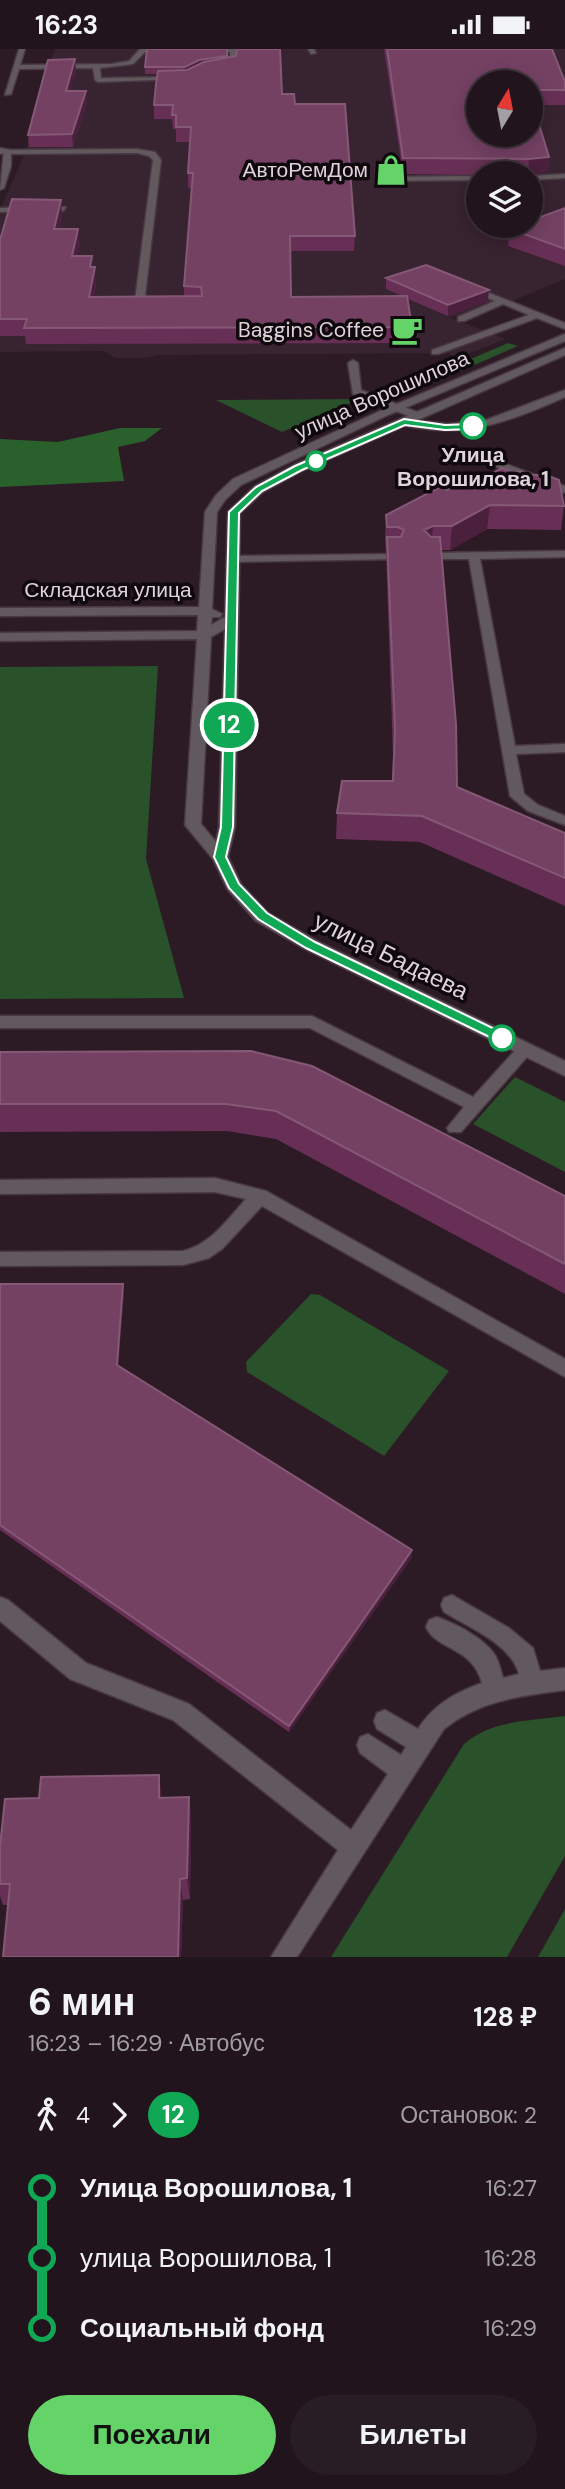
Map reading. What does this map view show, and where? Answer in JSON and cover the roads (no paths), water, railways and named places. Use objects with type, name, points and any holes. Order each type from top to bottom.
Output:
[{"type":"street","name":"улица Ворошилова","points":[[220,498],[237,482],[384,413],[565,337]]},
{"type":"street","name":"улица Ворошилова","points":[[233,559],[234,512],[259,489],[298,468],[565,351]]},
{"type":"street","points":[[404,422],[445,428],[502,421],[565,393]]},
{"type":"street","name":"улица Бадаева","points":[[220,498],[211,512],[193,825],[220,857],[234,885],[262,916],[311,945],[565,1069]]},
{"type":"street","points":[[220,857],[227,827],[233,559]]},
{"type":"street","name":"Складская улица","points":[[0,612],[205,611],[232,619]]},
{"type":"street","name":"Складская улица","points":[[0,637],[204,635],[232,619]]},
{"type":"lane","points":[[7,94],[22,49]]},
{"type":"lane","points":[[16,67],[96,67],[131,63],[143,50],[177,50]]},
{"type":"lane","points":[[205,50],[233,50],[233,67],[210,70]]},
{"type":"lane","points":[[96,67],[98,80],[187,79]]},
{"type":"lane","points":[[0,188],[7,166],[4,152],[137,151],[152,154],[157,160],[139,308],[162,308]]},
{"type":"lane","points":[[543,177],[565,176]]},
{"type":"lane","points":[[381,179],[466,179]]},
{"type":"lane","points":[[0,210],[63,209]]},
{"type":"lane","points":[[453,282],[565,326]]},
{"type":"lane","points":[[461,319],[503,302]]},
{"type":"lane","points":[[478,312],[492,317]]},
{"type":"lane","points":[[435,352],[537,315]]},
{"type":"lane","points":[[354,363],[356,392],[418,416]]},
{"type":"lane","points":[[384,413],[404,422]]},
{"type":"lane","points":[[498,464],[565,489]]},
{"type":"lane","points":[[431,556],[565,554]]},
{"type":"lane","points":[[474,556],[517,796],[533,808],[565,821]]},
{"type":"lane","points":[[233,559],[396,557]]},
{"type":"lane","points":[[508,750],[565,748]]},
{"type":"lane","points":[[0,1022],[312,1022],[475,1105]]},
{"type":"lane","points":[[455,1128],[525,1050]]},
{"type":"lane","points":[[0,1187],[215,1185],[260,1196],[565,1369]]},
{"type":"lane","points":[[0,1259],[183,1258],[203,1253],[260,1196]]},
{"type":"lane","points":[[452,1605],[501,1635],[525,1656],[533,1684]]},
{"type":"lane","points":[[0,1607],[78,1671],[181,1712],[354,1847]]},
{"type":"lane","points":[[437,1627],[471,1647],[487,1662],[495,1690]]},
{"type":"lane","points":[[284,1957],[436,1721],[454,1704],[495,1690],[565,1679]]},
{"type":"lane","points":[[384,1721],[421,1744]]},
{"type":"lane","points":[[368,1745],[403,1771]]},
{"type":"place","name":"АвтоРемДом","points":[[391,170]]},
{"type":"place","name":"Baggins Coffee","points":[[407,330]]},
{"type":"place","name":"Улица Ворошилова, 1","points":[[473,426]]}]
